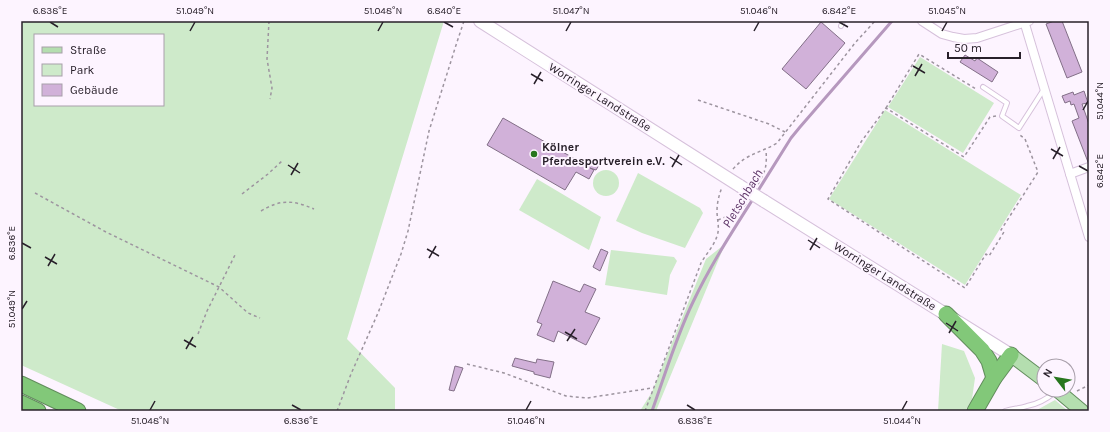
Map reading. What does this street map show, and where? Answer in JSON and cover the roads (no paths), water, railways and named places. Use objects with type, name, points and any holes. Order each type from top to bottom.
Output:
[{"type":"highway","points":[[946,314],[982,350],[989,360],[994,378]]},
{"type":"highway","points":[[975,411],[994,378],[1011,355]]},
{"type":"highway","points":[[21,384],[78,411]]},
{"type":"highway","points":[[21,403],[38,411]]},
{"type":"main road","name":"Worringer Landstraße","points":[[480,21],[727,178],[1011,355],[1036,374]]},
{"type":"main road","points":[[1067,398],[1082,411]]},
{"type":"street","points":[[922,21],[942,34],[964,39],[977,38],[1026,22],[1044,89],[1089,237]]},
{"type":"street","points":[[1070,174],[1089,167]]},
{"type":"lane","points":[[841,26],[843,21]]},
{"type":"lane","points":[[983,87],[1007,103],[1002,116],[1019,128],[1044,89]]},
{"type":"lane","points":[[1005,411],[1016,407],[1026,407],[1043,401],[1047,398]]},
{"type":"waterway","name":"Pletschbach","points":[[756,194],[791,138],[892,21]]},
{"type":"waterway","name":"Pletschbach","points":[[652,411],[676,342],[693,302],[714,262],[753,199]]},
{"type":"place","name":"Kölner Pferdesportverein e.V.","points":[[534,154]]}]
